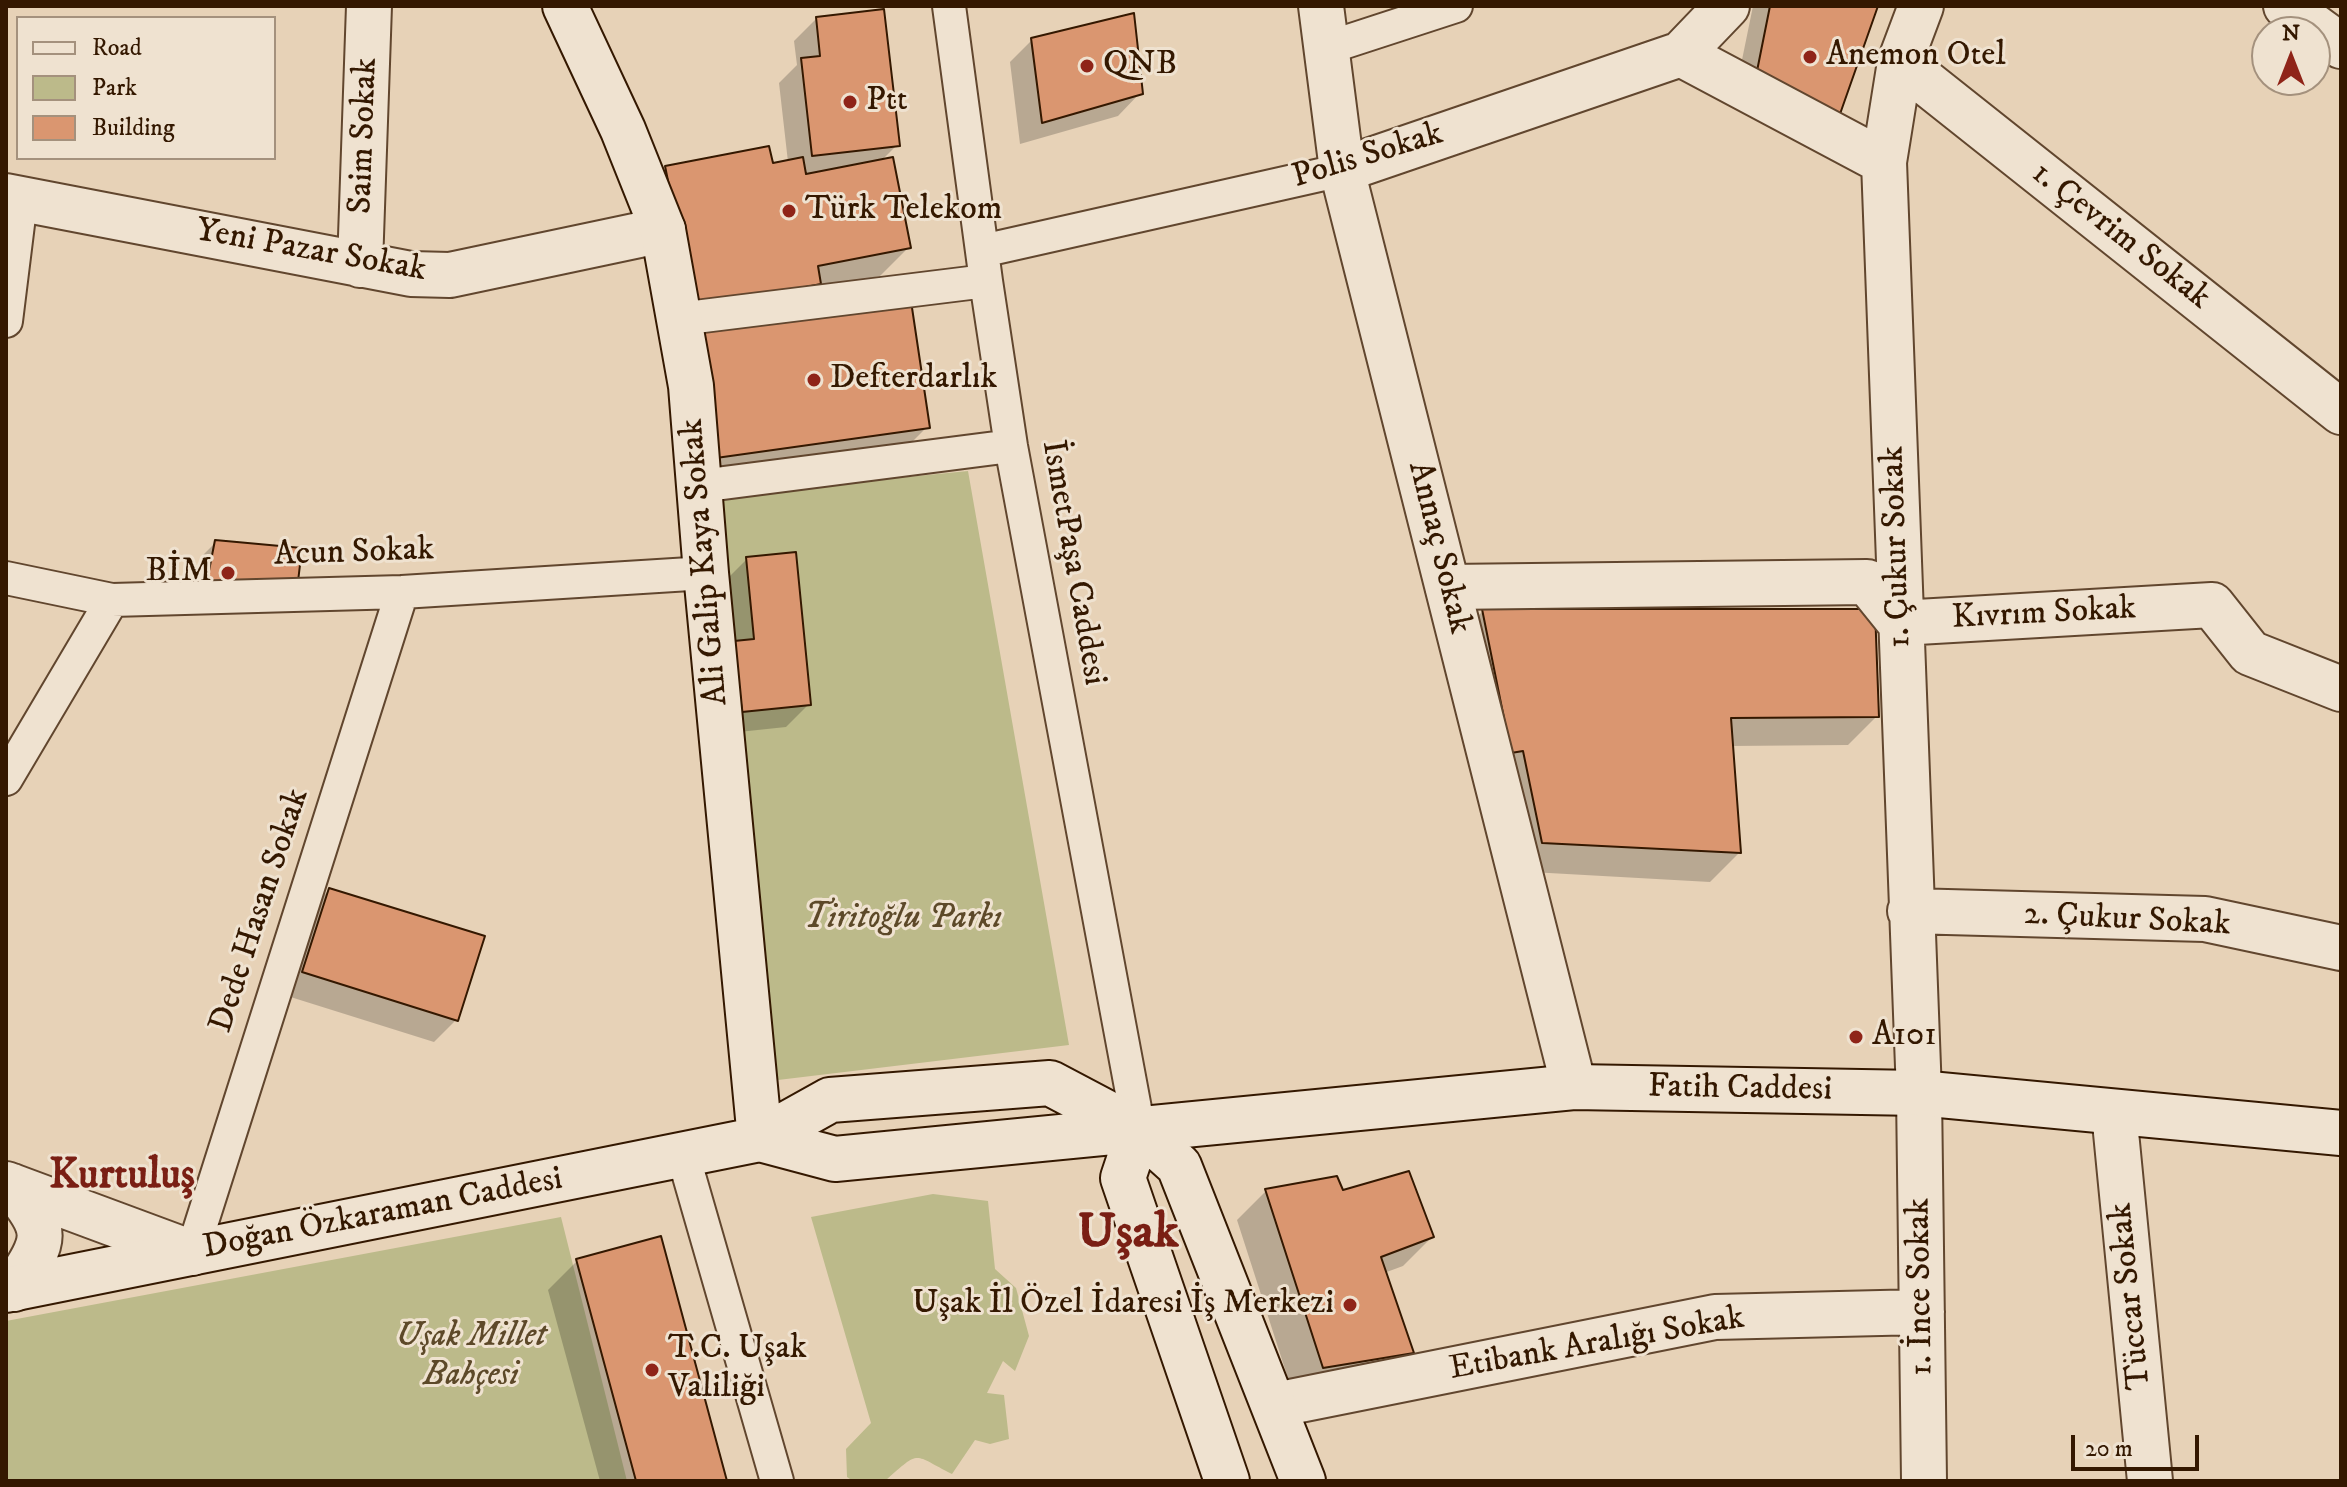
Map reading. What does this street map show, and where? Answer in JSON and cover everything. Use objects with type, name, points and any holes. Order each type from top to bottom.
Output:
[{"type":"street","name":"Saim Sokak","points":[[360,265],[369,6]]},
{"type":"street","name":"Ali Galip Kaya Sokak","points":[[565,6],[623,130],[663,230],[691,386],[760,1139]]},
{"type":"street","name":"İsmetPaşa Caddesi","points":[[949,6],[1011,446],[1139,1130]]},
{"type":"street","name":"Annaç Sokak","points":[[1321,6],[1342,170],[1574,1087]]},
{"type":"street","points":[[1327,48],[1456,6]]},
{"type":"street","name":"Polis Sokak","points":[[679,319],[984,266],[1342,170],[1681,54],[1727,6]]},
{"type":"street","name":"1. Çukur Sokak","points":[[1919,1093],[1884,162],[1900,62],[1921,6]]},
{"type":"street","points":[[2286,6],[2341,46]]},
{"type":"street","points":[[1681,54],[1884,162]]},
{"type":"street","name":"1. Çevrim Sokak","points":[[1900,62],[2341,411]]},
{"type":"street","name":"Yeni Pazar Sokak","points":[[14,198],[411,274],[450,275],[663,230]]},
{"type":"street","points":[[6,321],[14,198]]},
{"type":"street","points":[[700,486],[1011,446]]},
{"type":"street","name":"Acun Sokak","points":[[6,578],[112,600],[402,592],[706,573]]},
{"type":"street","points":[[1448,587],[1867,582],[1900,623]]},
{"type":"street","name":"Dede Hasan Sokak","points":[[192,1253],[402,592]]},
{"type":"street","points":[[6,779],[112,600]]},
{"type":"street","name":"Kıvrım Sokak","points":[[1900,623],[2212,605],[2250,653],[2341,689]]},
{"type":"street","name":"2. Çukur Sokak","points":[[1910,911],[2205,919],[2341,948]]},
{"type":"street","name":"Doğan Özkaraman Caddesi","points":[[10,1290],[760,1139],[830,1100],[1050,1083],[1139,1130]]},
{"type":"street","name":"Fatih Caddesi","points":[[1139,1130],[1574,1087],[1919,1093],[2341,1133]]},
{"type":"street","name":"1. İnce Sokak","points":[[1919,1093],[1924,1481]]},
{"type":"street","name":"Tüccar Sokak","points":[[2114,1112],[2150,1481]]},
{"type":"street","points":[[1227,1481],[1123,1178],[1139,1130],[1179,1166],[1303,1481]]},
{"type":"street","name":"Doğan Özkaraman Caddesi","points":[[760,1139],[835,1159],[1139,1130]]},
{"type":"street","points":[[683,1155],[777,1481]]},
{"type":"street","points":[[9,1185],[192,1253]]},
{"type":"street","points":[[9,1185],[32,1211],[41,1231],[34,1257],[10,1290]]},
{"type":"street","name":"Etibank Aralığı Sokak","points":[[1275,1405],[1715,1317],[1922,1312]]},
{"type":"green space","name":"Tiritoğlu Parkı","points":[[968,471],[1069,1045],[778,1080],[714,496]]},
{"type":"green space","points":[[933,1194],[988,1201],[995,1269],[1016,1288],[1029,1336],[1015,1371],[1003,1361],[987,1393],[1004,1395],[1009,1439],[990,1444],[975,1440],[952,1474],[917,1458],[911,1459],[885,1481],[853,1481],[847,1477],[846,1449],[871,1423],[811,1217]]},
{"type":"green space","name":"Uşak Millet Bahçesi","points":[[561,1217],[627,1481],[6,1481],[6,1321]]},
{"type":"building","name":"Anemon Otel","points":[[1770,6],[1878,6],[1840,114],[1756,76]]},
{"type":"building","name":"Ptt","points":[[884,9],[900,146],[812,156],[801,58],[820,56],[816,17]]},
{"type":"building","name":"QNB","points":[[1134,13],[1143,94],[1042,123],[1031,38]]},
{"type":"building","name":"Türk Telekom","points":[[769,146],[773,163],[803,157],[806,174],[893,157],[911,248],[818,266],[821,284],[694,309],[665,166]]},
{"type":"building","name":"Defterdarlık","points":[[911,301],[930,428],[716,458],[698,331]]},
{"type":"building","points":[[215,540],[302,548],[297,590],[206,586]]},
{"type":"building","points":[[796,552],[811,705],[742,712],[734,641],[754,639],[746,557]]},
{"type":"building","points":[[1482,609],[1875,609],[1879,717],[1731,718],[1741,853],[1542,843],[1523,751],[1511,753]]},
{"type":"building","points":[[329,888],[485,936],[458,1021],[302,972]]},
{"type":"building","name":"Uşak İl Özel İdaresi İş Merkezi","points":[[1409,1171],[1434,1237],[1381,1257],[1414,1353],[1323,1368],[1265,1189],[1337,1176],[1343,1190]]},
{"type":"building","name":"T.C. Uşak Valiliği","points":[[661,1236],[727,1481],[636,1481],[576,1259]]},
{"type":"place","name":"Anemon Otel","points":[[1810,57]]},
{"type":"place","name":"QNB","points":[[1087,66]]},
{"type":"place","name":"Ptt","points":[[850,102]]},
{"type":"place","name":"Türk Telekom","points":[[789,211]]},
{"type":"place","name":"Defterdarlık","points":[[814,380]]},
{"type":"place","name":"BİM","points":[[228,573]]},
{"type":"place","name":"A101","points":[[1856,1037]]},
{"type":"place","name":"Uşak İl Özel İdaresi İş Merkezi","points":[[1350,1305]]},
{"type":"place","name":"T.C. Uşak Valiliği","points":[[652,1370]]},
{"type":"district","name":"Kurtuluş","points":[[122,1178]]},
{"type":"district","name":"Uşak","points":[[1128,1236]]}]
